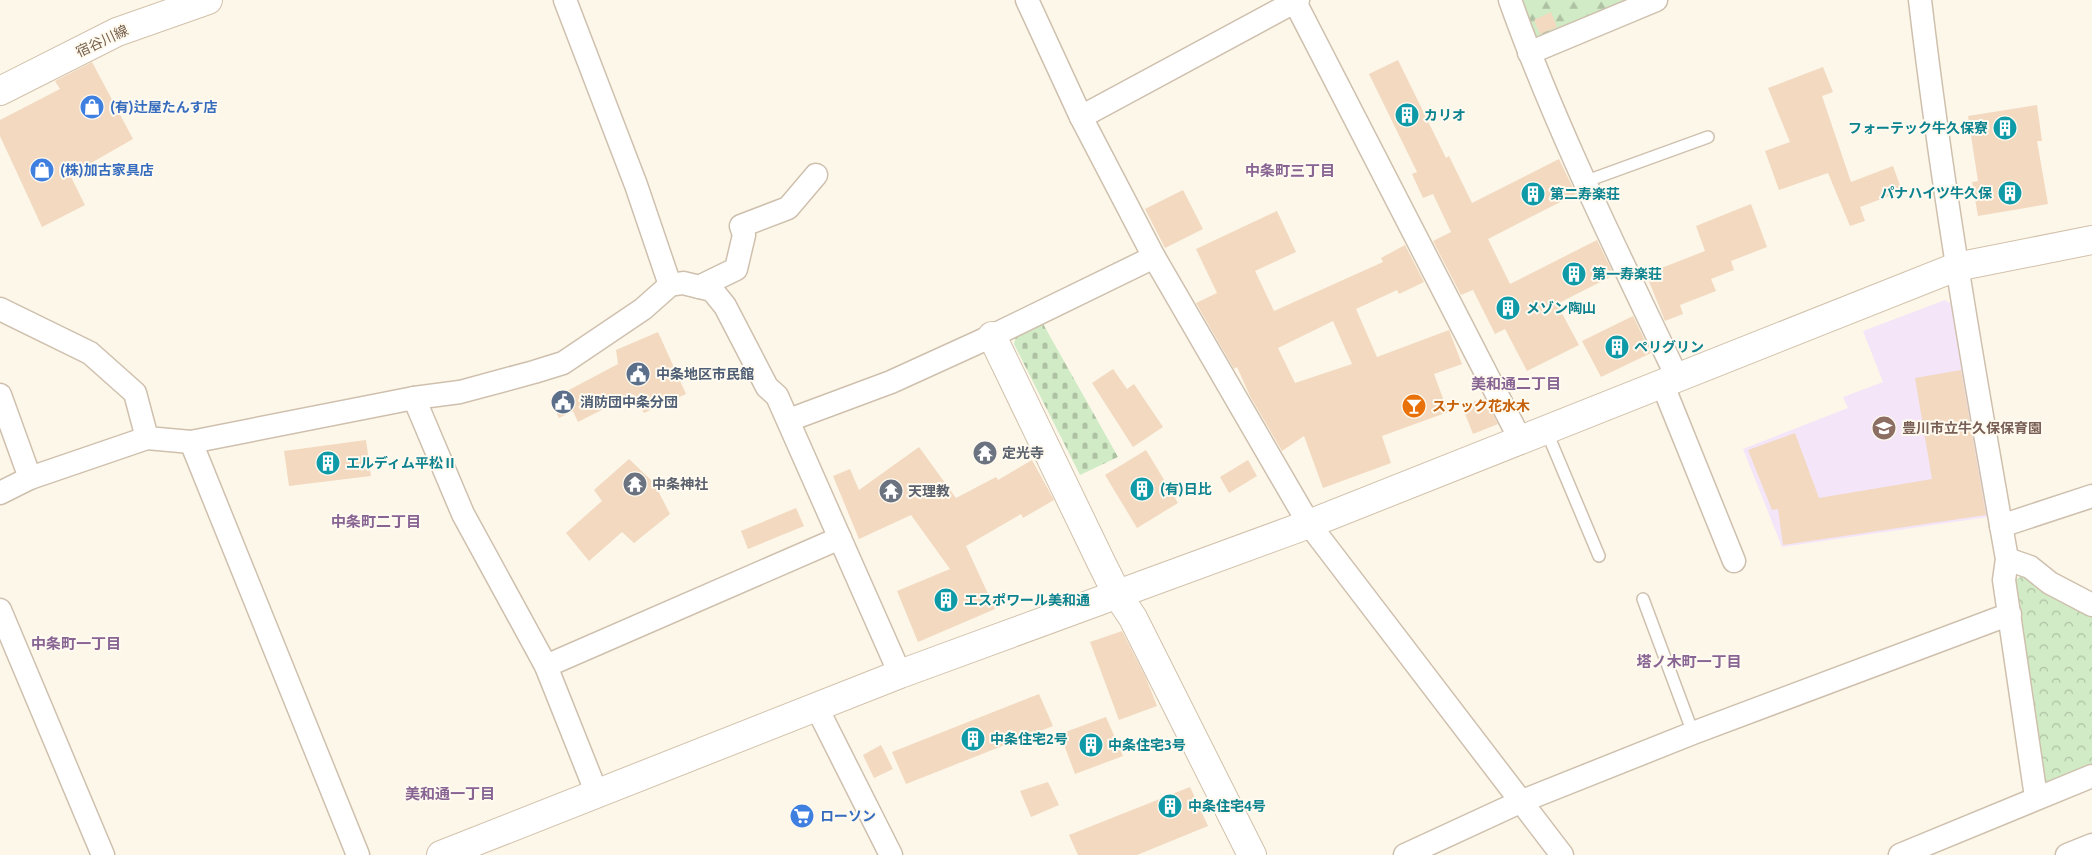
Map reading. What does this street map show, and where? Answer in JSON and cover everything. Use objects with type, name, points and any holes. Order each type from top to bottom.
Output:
[{"type":"street","name":"宿谷川線","points":[[0,90],[117,32],[208,0]]},
{"type":"street","points":[[565,0],[636,185],[670,285]]},
{"type":"street","points":[[1027,0],[1081,117],[1154,257],[1309,524],[1562,855]]},
{"type":"street","points":[[1510,0],[1529,53],[1669,380],[1734,561]]},
{"type":"street","points":[[1529,53],[1656,0]]},
{"type":"street","points":[[1920,0],[1933,110],[1956,267],[2007,559],[2004,580],[2036,797]]},
{"type":"street","points":[[1081,117],[1297,1],[1521,441]]},
{"type":"street","points":[[699,287],[736,269],[744,236],[740,226],[788,208],[816,175]]},
{"type":"street","points":[[441,855],[900,674],[1309,524],[1956,267],[2092,240]]},
{"type":"street","points":[[789,420],[891,382],[992,336],[1154,257]]},
{"type":"street","points":[[0,492],[30,478],[147,438],[191,442],[414,398],[460,392],[563,362],[644,308],[670,285],[683,283],[712,290],[725,306],[767,387],[777,396],[900,674]]},
{"type":"street","points":[[0,309],[90,353],[135,393],[147,438]]},
{"type":"street","points":[[992,336],[1117,594],[1133,618],[1252,855]]},
{"type":"street","points":[[0,395],[30,478]]},
{"type":"street","points":[[414,398],[463,514],[546,666],[597,794]]},
{"type":"street","points":[[191,442],[358,855]]},
{"type":"street","points":[[2001,526],[2092,496]]},
{"type":"street","points":[[546,666],[840,538]]},
{"type":"street","points":[[2007,559],[2030,567],[2050,582],[2092,606]]},
{"type":"street","points":[[0,610],[103,855]]},
{"type":"street","points":[[1405,855],[1520,802],[1694,733],[2010,614]]},
{"type":"street","points":[[817,708],[891,855]]},
{"type":"street","points":[[1900,855],[1932,849],[2036,797],[2092,776]]},
{"type":"street","points":[[2067,855],[2092,845]]},
{"type":"lane","points":[[1584,182],[1708,137]]},
{"type":"lane","points":[[1546,430],[1599,556]]},
{"type":"lane","points":[[1643,599],[1694,733]]},
{"type":"shaded area","name":"豊川市立牛久保保育園","points":[[1945,300],[1952,304],[1988,517],[1782,547],[1743,449],[1848,408],[1843,397],[1883,382],[1863,331]]},
{"type":"green space","points":[[1516,0],[1640,0],[1545,40],[1529,36]]},
{"type":"green space","points":[[1042,322],[1118,457],[1080,475],[1014,344],[1016,334]]},
{"type":"green space","points":[[2028,573],[2092,615],[2092,765],[2049,782],[2040,778],[2013,581]]},
{"type":"building","points":[[1551,12],[1557,27],[1540,34],[1534,20]]},
{"type":"building","points":[[1398,60],[1446,158],[1449,156],[1472,203],[1559,159],[1576,194],[1488,239],[1510,284],[1597,240],[1614,275],[1557,304],[1579,345],[1527,371],[1505,329],[1495,334],[1473,290],[1461,295],[1433,241],[1451,232],[1433,194],[1423,198],[1412,174],[1417,172],[1369,74]]},
{"type":"building","points":[[92,62],[133,139],[70,175],[85,205],[42,227],[0,136],[0,120],[60,89],[55,81]]},
{"type":"building","points":[[1823,67],[1833,92],[1822,96],[1851,182],[1893,166],[1902,191],[1860,207],[1865,221],[1850,226],[1828,173],[1779,190],[1765,151],[1790,142],[1768,88]]},
{"type":"building","points":[[2037,105],[2042,141],[2037,141],[2048,204],[1978,216],[1972,182],[1978,181],[1968,116]]},
{"type":"building","points":[[1183,190],[1203,229],[1165,248],[1145,209]]},
{"type":"building","points":[[1751,204],[1767,247],[1731,261],[1734,270],[1711,279],[1716,291],[1680,305],[1683,314],[1665,321],[1646,274],[1705,251],[1696,226]]},
{"type":"building","points":[[1277,211],[1296,252],[1255,271],[1274,311],[1383,262],[1381,258],[1405,245],[1424,282],[1399,294],[1397,290],[1356,309],[1377,357],[1449,330],[1462,364],[1434,374],[1448,412],[1382,436],[1391,463],[1323,488],[1304,436],[1282,451],[1250,396],[1237,367],[1234,369],[1196,303],[1217,293],[1196,249]],"holes":[[[1333,321],[1352,364],[1295,383],[1278,348]]]},
{"type":"building","name":"ペリグリン","points":[[1633,316],[1651,353],[1601,377],[1582,341]]},
{"type":"building","name":"中条地区市民館","points":[[658,332],[686,394],[644,413],[633,394],[578,422],[573,411],[559,418],[550,400],[618,364],[616,350]]},
{"type":"building","points":[[1113,369],[1127,389],[1134,384],[1163,427],[1133,447],[1092,383]]},
{"type":"building","points":[[1961,370],[1986,515],[1783,545],[1778,509],[1772,510],[1748,450],[1795,433],[1819,498],[1932,479],[1915,378]]},
{"type":"building","points":[[1484,398],[1498,424],[1473,434],[1462,406]]},
{"type":"building","name":"エルディム平松Ⅱ","points":[[366,440],[371,476],[289,486],[284,451]]},
{"type":"building","points":[[919,447],[956,498],[996,477],[998,480],[1032,460],[1054,500],[1023,518],[1021,514],[966,546],[995,609],[918,642],[897,591],[950,569],[911,515],[859,539],[833,476],[850,469],[859,490]]},
{"type":"building","name":"(有)日比","points":[[1146,450],[1178,503],[1137,528],[1105,475]]},
{"type":"building","points":[[629,459],[654,483],[670,514],[634,543],[622,532],[589,561],[566,533],[602,501],[594,490]]},
{"type":"building","points":[[1248,460],[1257,476],[1229,493],[1220,477]]},
{"type":"building","points":[[796,508],[804,526],[748,549],[741,531]]},
{"type":"building","points":[[1122,631],[1146,678],[1157,706],[1119,720],[1090,642]]},
{"type":"building","name":"中条住宅2号","points":[[1039,694],[1053,726],[906,784],[892,752]]},
{"type":"building","name":"中条住宅3号","points":[[1106,717],[1123,756],[1075,774],[1060,734]]},
{"type":"building","points":[[881,745],[893,769],[874,778],[863,755]]},
{"type":"building","points":[[1048,782],[1059,805],[1031,817],[1020,791]]},
{"type":"building","name":"中条住宅4号","points":[[1190,787],[1208,826],[1137,855],[1078,855],[1069,835]]},
{"type":"place","name":"(有)辻屋たんす店","points":[[92,107]]},
{"type":"place","name":"カリオ","points":[[1407,115]]},
{"type":"place","name":"フォーテック牛久保寮","points":[[2005,128]]},
{"type":"place","name":"(株)加古家具店","points":[[42,170]]},
{"type":"place","name":"パナハイツ牛久保","points":[[2010,193]]},
{"type":"place","name":"第二寿楽荘","points":[[1533,194]]},
{"type":"place","name":"第一寿楽荘","points":[[1574,274]]},
{"type":"place","name":"メゾン陶山","points":[[1508,308]]},
{"type":"place","name":"ペリグリン","points":[[1617,347]]},
{"type":"place","name":"中条地区市民館","points":[[638,374]]},
{"type":"place","name":"消防団中条分団","points":[[563,402]]},
{"type":"place","name":"スナック花水木","points":[[1414,406]]},
{"type":"place","name":"豊川市立牛久保保育園","points":[[1884,428]]},
{"type":"place","name":"定光寺","points":[[985,453]]},
{"type":"place","name":"エルディム平松Ⅱ","points":[[328,463]]},
{"type":"place","name":"中条神社","points":[[635,484]]},
{"type":"place","name":"(有)日比","points":[[1142,489]]},
{"type":"place","name":"天理教","points":[[891,491]]},
{"type":"place","name":"エスポワール美和通","points":[[946,600]]},
{"type":"place","name":"中条住宅2号","points":[[973,739]]},
{"type":"place","name":"中条住宅3号","points":[[1091,745]]},
{"type":"place","name":"中条住宅4号","points":[[1170,806]]},
{"type":"place","name":"ローソン","points":[[802,816]]},
{"type":"district","name":"中条町三丁目","points":[[1290,171]]},
{"type":"district","name":"美和通二丁目","points":[[1516,384]]},
{"type":"district","name":"中条町二丁目","points":[[376,522]]},
{"type":"district","name":"中条町一丁目","points":[[76,644]]},
{"type":"district","name":"塔ノ木町一丁目","points":[[1689,662]]},
{"type":"district","name":"美和通一丁目","points":[[450,794]]}]
